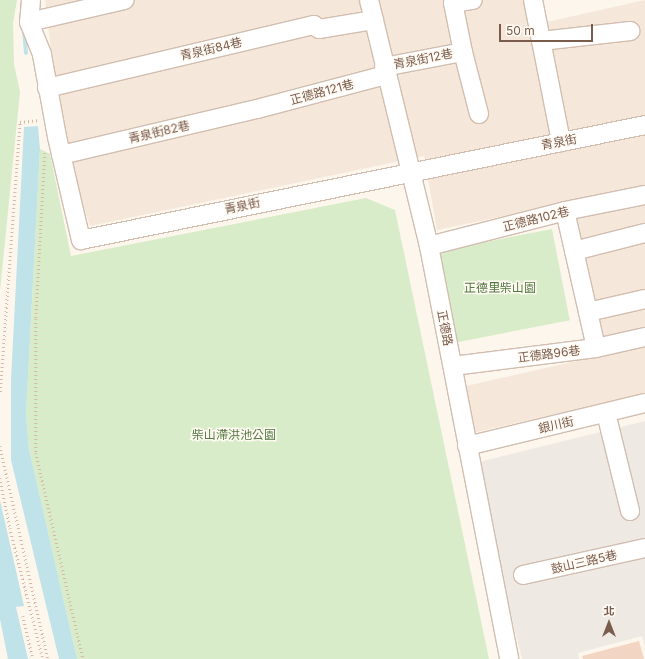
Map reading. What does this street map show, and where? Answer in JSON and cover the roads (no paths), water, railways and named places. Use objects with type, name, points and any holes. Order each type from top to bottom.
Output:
[{"type":"street","name":"青泉街","points":[[32,0],[29,22],[42,55],[47,88],[50,132],[61,155],[81,240],[412,171],[645,125]]},
{"type":"street","points":[[29,22],[124,0]]},
{"type":"street","name":"正德路","points":[[369,0],[385,71],[412,171],[429,246],[509,659]]},
{"type":"street","name":"青泉街12巷","points":[[385,71],[463,52],[453,3],[473,0]]},
{"type":"street","points":[[533,0],[561,142]]},
{"type":"street","name":"青泉街84巷","points":[[47,88],[314,25],[319,29],[374,20]]},
{"type":"street","points":[[541,41],[630,31]]},
{"type":"street","points":[[463,52],[479,114]]},
{"type":"street","name":"正德路121巷","points":[[257,109],[385,71]]},
{"type":"street","name":"青泉街82巷","points":[[61,155],[257,109]]},
{"type":"street","name":"正德路102巷","points":[[429,246],[565,211],[645,195]]},
{"type":"street","points":[[565,211],[596,348]]},
{"type":"street","points":[[574,251],[645,233]]},
{"type":"street","points":[[588,312],[645,299]]},
{"type":"street","name":"正德路96巷","points":[[452,366],[596,348],[645,337]]},
{"type":"street","name":"銀川街","points":[[467,446],[645,403]]},
{"type":"street","points":[[606,412],[630,511]]},
{"type":"street","name":"鼓山三路5巷","points":[[523,575],[645,548]]},
{"type":"water","points":[[38,126],[40,149],[26,415],[29,449],[77,659],[59,659],[11,460],[11,380],[24,127]]},
{"type":"water","points":[[0,500],[24,606],[16,607],[28,659],[8,659],[0,619]]},
{"type":"waterway","points":[[24,30],[26,53]]},
{"type":"park label","name":"正德里柴山園","points":[[500,288]]},
{"type":"park label","name":"柴山滯洪池公園","points":[[234,435]]}]
